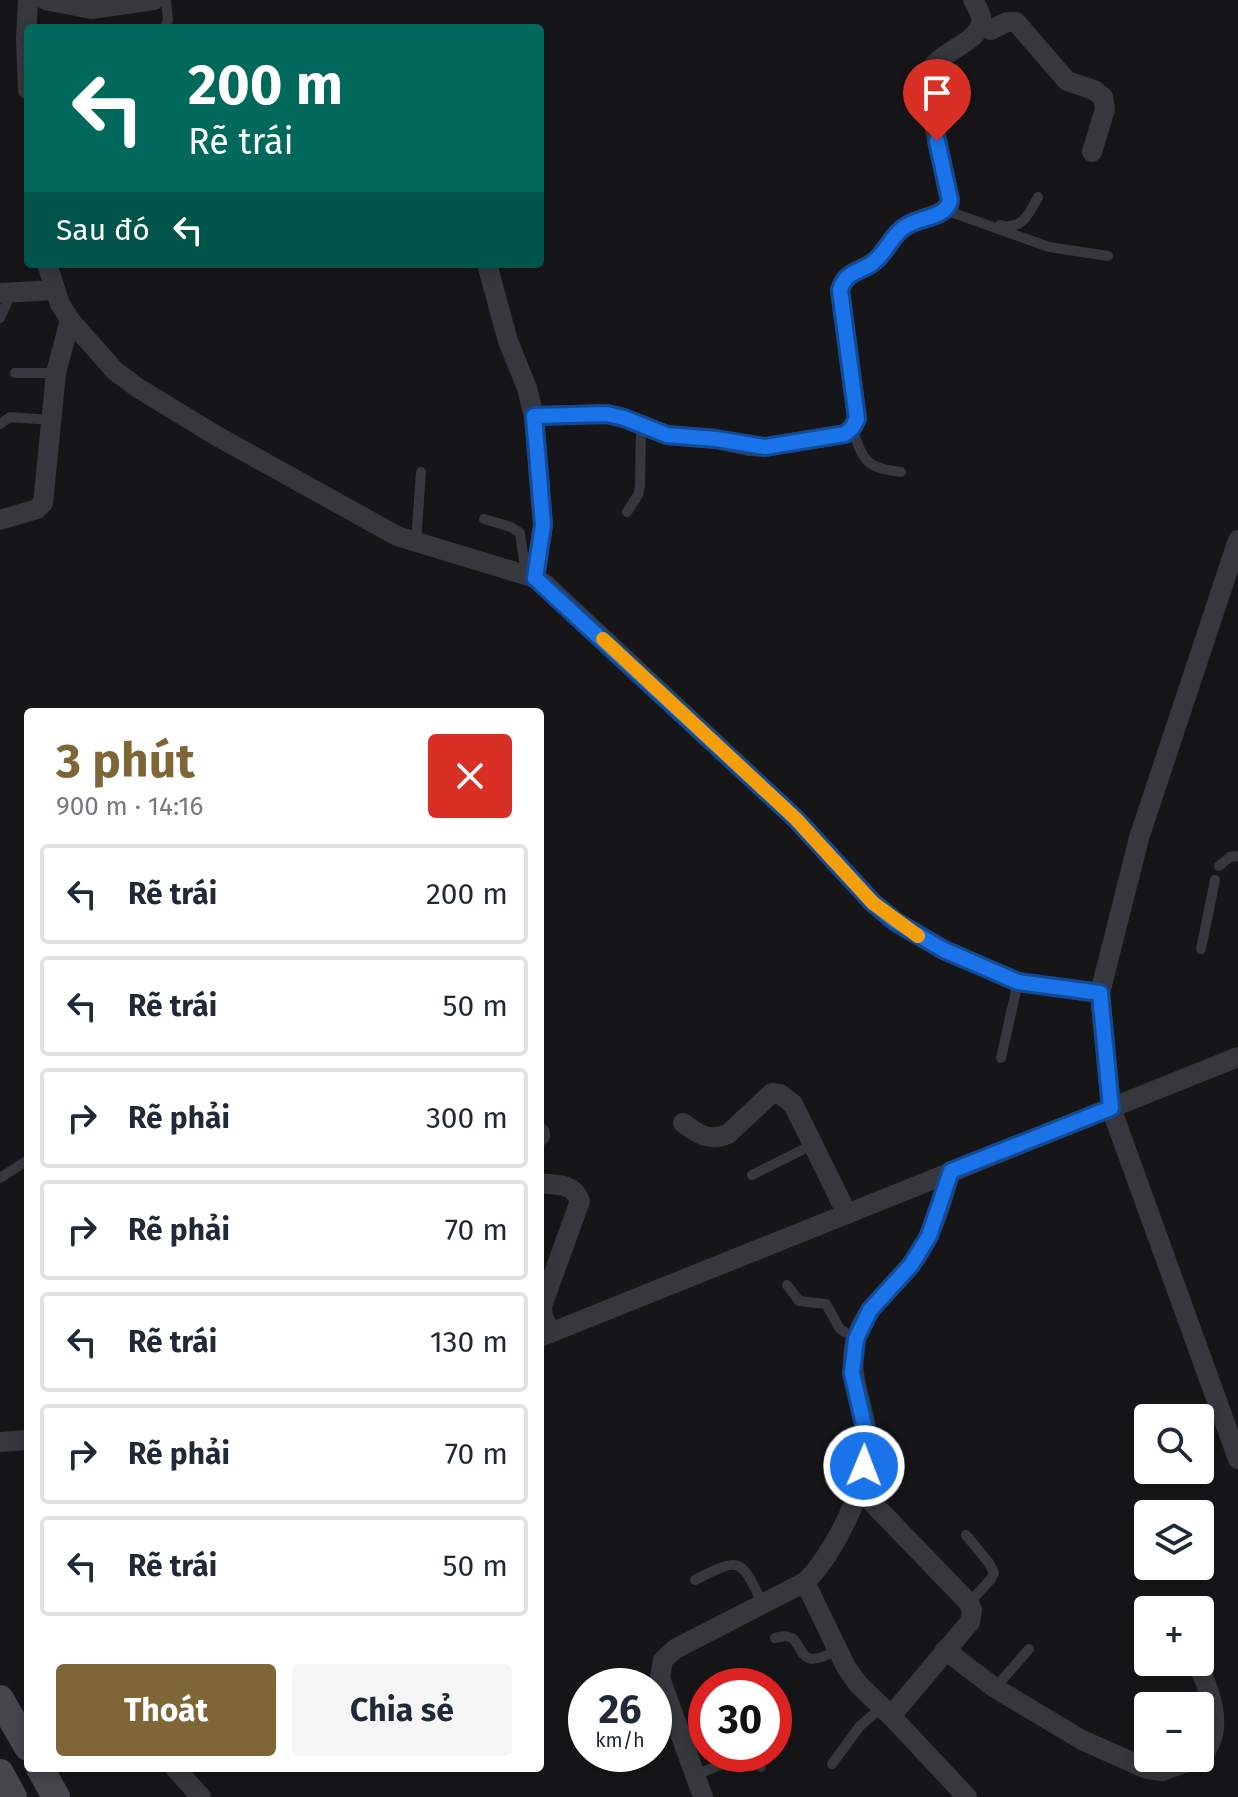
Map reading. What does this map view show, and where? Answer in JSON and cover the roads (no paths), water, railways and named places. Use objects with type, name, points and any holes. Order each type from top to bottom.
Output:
[{"type":"main road","points":[[0,1699],[24,1740]]},
{"type":"main road","points":[[42,1772],[56,1797]]},
{"type":"main road","points":[[0,1773],[13,1797]]},
{"type":"street","points":[[27,24],[28,0]]},
{"type":"street","points":[[45,0],[91,9],[154,0]]},
{"type":"street","points":[[534,416],[607,414],[667,435],[765,447],[845,434],[852,428],[857,419],[840,290],[850,272],[869,266],[878,259],[894,235],[908,224],[947,208],[950,200],[925,83],[926,74],[981,25],[981,15],[973,0]]},
{"type":"street","points":[[981,25],[991,30],[1007,22],[1016,22],[1067,81],[1094,90],[1103,97],[1105,109],[1092,152]]},
{"type":"street","points":[[48,268],[60,304],[70,320],[115,371],[138,388],[397,536],[531,576],[796,819],[885,912],[915,934],[1018,982],[1100,993]]},
{"type":"street","points":[[488,268],[508,341],[527,388],[534,416],[543,525],[531,576]]},
{"type":"street","points":[[6,293],[55,290]]},
{"type":"street","points":[[0,520],[42,506],[56,373],[70,320]]},
{"type":"street","points":[[1238,540],[1139,838],[1100,993],[1111,1108],[1238,1459]]},
{"type":"street","points":[[546,1334],[1238,1057]]},
{"type":"street","points":[[683,1123],[699,1135],[710,1139],[720,1137],[728,1134],[764,1098],[772,1093],[780,1094],[793,1104],[847,1214]]},
{"type":"street","points":[[703,1797],[660,1678],[663,1660],[675,1649],[805,1582],[819,1569],[860,1490],[868,1442],[852,1373],[856,1339],[870,1310],[911,1265],[929,1236],[951,1171]]},
{"type":"street","points":[[544,1183],[569,1186],[577,1192],[580,1201],[544,1300]]},
{"type":"street","points":[[0,1442],[24,1440]]},
{"type":"street","points":[[860,1490],[969,1603],[972,1610],[970,1622],[887,1711]]},
{"type":"street","points":[[805,1582],[837,1650],[858,1684],[967,1797]]},
{"type":"street","points":[[945,1650],[995,1688],[1082,1740],[1134,1763]]},
{"type":"street","points":[[179,1772],[201,1797]]},
{"type":"lane","points":[[166,0],[166,24]]},
{"type":"lane","points":[[947,208],[1011,227],[1028,217],[1038,197]]},
{"type":"lane","points":[[947,208],[1049,247],[1108,256]]},
{"type":"lane","points":[[0,318],[6,293]]},
{"type":"lane","points":[[15,373],[56,373]]},
{"type":"lane","points":[[0,424],[10,417],[51,420]]},
{"type":"lane","points":[[627,512],[640,486],[641,426]]},
{"type":"lane","points":[[852,428],[867,463],[880,470],[901,472]]},
{"type":"lane","points":[[416,542],[421,472]]},
{"type":"lane","points":[[484,519],[520,533],[531,576]]},
{"type":"lane","points":[[1219,866],[1230,857],[1238,856]]},
{"type":"lane","points":[[1201,949],[1215,880]]},
{"type":"lane","points":[[1001,1058],[1018,982]]},
{"type":"lane","points":[[752,1175],[814,1144]]},
{"type":"lane","points":[[0,1178],[24,1163]]},
{"type":"lane","points":[[787,1285],[799,1301],[826,1304],[840,1329],[856,1339]]},
{"type":"lane","points":[[966,1535],[994,1573],[969,1603]]},
{"type":"lane","points":[[695,1580],[727,1563],[738,1564],[746,1571],[763,1604]]},
{"type":"lane","points":[[775,1638],[783,1635],[791,1637],[813,1661],[837,1650]]},
{"type":"lane","points":[[995,1688],[1029,1649]]},
{"type":"lane","points":[[832,1764],[860,1726],[887,1711]]},
{"type":"lane","points":[[695,1775],[703,1772]]}]
